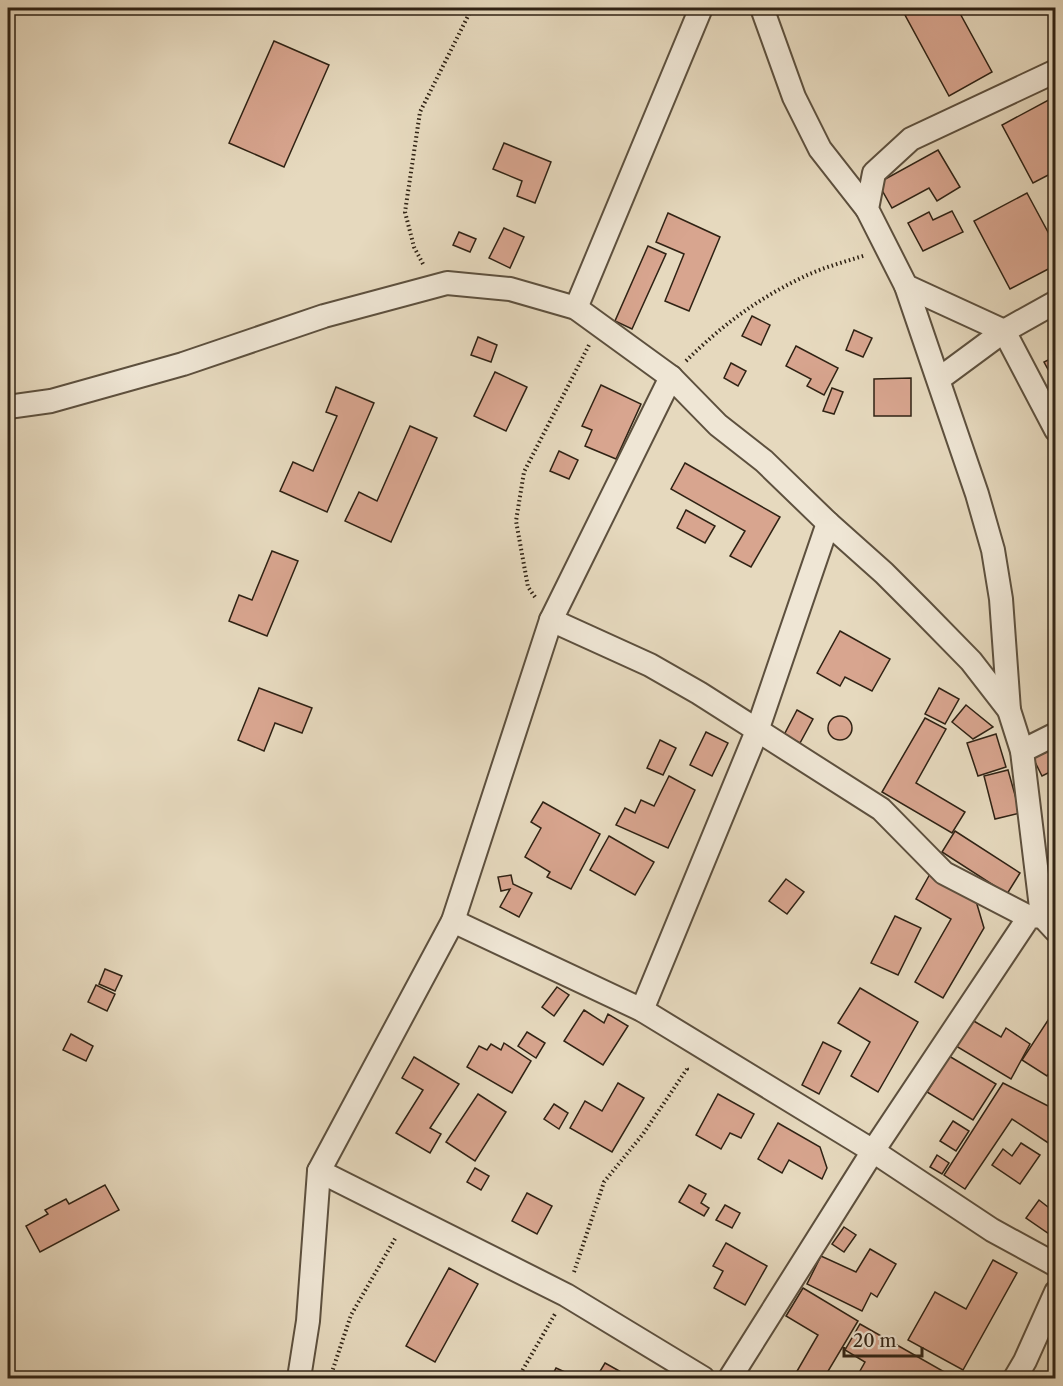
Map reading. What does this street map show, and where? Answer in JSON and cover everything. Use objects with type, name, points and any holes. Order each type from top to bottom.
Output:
[{"type":"street","points":[[576,309],[701,8]]},
{"type":"street","points":[[730,1378],[873,1151],[1042,921],[1022,751],[1009,710],[1001,599],[993,550],[977,494],[906,286],[867,208],[820,149],[794,97],[762,8]]},
{"type":"street","points":[[867,208],[874,173],[911,139],[1056,70]]},
{"type":"street","points":[[8,407],[51,401],[183,364],[324,316],[447,283],[510,289],[576,309],[671,377],[718,425],[764,461],[884,573],[971,661],[1009,710]]},
{"type":"street","points":[[906,286],[1004,331],[1056,430]]},
{"type":"street","points":[[939,379],[1004,331],[1056,303]]},
{"type":"street","points":[[299,1378],[308,1321],[319,1172],[453,921],[551,620],[671,377]]},
{"type":"street","points":[[642,1010],[757,731],[828,523]]},
{"type":"street","points":[[551,620],[650,665],[699,693],[881,809],[944,873],[1042,921]]},
{"type":"street","points":[[1022,751],[1056,734]]},
{"type":"street","points":[[453,921],[642,1010],[873,1151],[992,1230],[1056,1265]]},
{"type":"street","points":[[319,1172],[566,1296],[703,1378]]},
{"type":"street","points":[[1015,1378],[1025,1362],[1056,1292]]},
{"type":"path","points":[[435,286],[414,247],[405,212],[420,112],[472,8]]},
{"type":"path","points":[[708,339],[736,315],[802,277],[885,248]]},
{"type":"path","points":[[551,620],[528,587],[516,521],[517,511],[524,472],[600,325]]},
{"type":"path","points":[[518,1378],[566,1296],[604,1182],[643,1134],[687,1069],[681,1061]]},
{"type":"path","points":[[330,1378],[351,1315],[408,1215]]},
{"type":"building","points":[[920,8],[957,8],[992,72],[949,96],[905,15]]},
{"type":"building","points":[[274,41],[329,65],[284,167],[229,143]]},
{"type":"building","points":[[1056,96],[1056,171],[1033,183],[1002,125]]},
{"type":"building","points":[[504,143],[551,162],[535,203],[517,196],[522,181],[493,169]]},
{"type":"building","points":[[938,150],[960,187],[937,201],[929,188],[892,208],[878,183]]},
{"type":"building","points":[[1027,193],[1056,247],[1056,265],[1010,289],[974,221]]},
{"type":"building","points":[[952,211],[963,232],[923,251],[908,223],[929,212],[933,220]]},
{"type":"building","points":[[668,213],[720,237],[689,311],[665,301],[684,254],[656,242]]},
{"type":"building","points":[[504,228],[524,237],[510,268],[489,258]]},
{"type":"building","points":[[459,232],[476,239],[470,252],[453,245]]},
{"type":"building","points":[[648,246],[666,254],[632,329],[615,321]]},
{"type":"building","points":[[752,316],[770,325],[761,345],[742,336]]},
{"type":"building","points":[[854,330],[872,338],[863,357],[846,350]]},
{"type":"building","points":[[478,337],[497,345],[491,362],[471,355]]},
{"type":"building","points":[[796,346],[838,368],[824,395],[807,386],[811,379],[786,366]]},
{"type":"building","points":[[1056,356],[1056,384],[1044,362]]},
{"type":"building","points":[[731,363],[746,371],[738,386],[724,378]]},
{"type":"building","points":[[495,372],[527,387],[506,431],[474,416]]},
{"type":"building","points":[[911,378],[911,416],[874,416],[874,379]]},
{"type":"building","points":[[601,385],[641,404],[616,459],[585,446],[592,430],[582,426]]},
{"type":"building","points":[[336,387],[374,403],[327,512],[280,491],[293,462],[313,471],[337,416],[326,412]]},
{"type":"building","points":[[832,388],[843,392],[834,414],[823,411]]},
{"type":"building","points":[[410,426],[437,438],[391,542],[345,521],[359,492],[377,501]]},
{"type":"building","points":[[559,451],[578,460],[569,479],[550,471]]},
{"type":"building","points":[[685,463],[780,517],[751,567],[730,556],[745,531],[671,489]]},
{"type":"building","points":[[686,510],[715,526],[705,543],[677,528]]},
{"type":"building","points":[[272,551],[298,561],[267,636],[229,621],[239,595],[252,600]]},
{"type":"building","points":[[840,631],[890,659],[872,691],[845,677],[840,686],[817,673]]},
{"type":"building","points":[[259,688],[312,708],[302,733],[275,723],[264,751],[238,740]]},
{"type":"building","points":[[939,688],[959,699],[945,724],[925,714]]},
{"type":"building","points":[[966,705],[993,727],[973,739],[952,722]]},
{"type":"building","points":[[797,710],[813,719],[800,743],[784,735]]},
{"type":"building","points":[[840,716],[845,717],[851,723],[851,733],[845,739],[840,740],[835,739],[829,733],[828,728],[829,723],[835,717]]},
{"type":"building","points":[[925,718],[946,729],[916,783],[965,812],[952,833],[882,792]]},
{"type":"building","points":[[706,732],[728,743],[712,776],[690,765]]},
{"type":"building","points":[[996,734],[1006,767],[978,776],[967,743]]},
{"type":"building","points":[[660,740],[676,748],[663,775],[647,768]]},
{"type":"building","points":[[1056,748],[1056,769],[1042,776],[1033,758]]},
{"type":"building","points":[[1008,770],[1020,813],[995,819],[984,776]]},
{"type":"building","points":[[669,776],[695,790],[668,848],[616,825],[625,808],[635,813],[641,800],[654,806]]},
{"type":"building","points":[[543,802],[600,834],[571,889],[547,877],[550,872],[525,857],[541,828],[531,822]]},
{"type":"building","points":[[955,831],[1020,873],[1007,894],[942,852]]},
{"type":"building","points":[[609,836],[654,862],[635,895],[590,870]]},
{"type":"building","points":[[930,874],[976,901],[984,928],[943,998],[915,982],[951,919],[916,899]]},
{"type":"building","points":[[511,875],[513,884],[532,893],[519,917],[500,907],[510,889],[501,891],[498,877]]},
{"type":"building","points":[[786,879],[804,892],[787,914],[769,901]]},
{"type":"building","points":[[895,916],[921,928],[898,975],[871,963]]},
{"type":"building","points":[[105,969],[122,976],[115,991],[99,984]]},
{"type":"building","points":[[96,985],[115,994],[107,1011],[88,1002]]},
{"type":"building","points":[[557,987],[569,995],[554,1016],[542,1007]]},
{"type":"building","points":[[860,988],[918,1022],[878,1092],[851,1076],[870,1042],[838,1023]]},
{"type":"building","points":[[1056,1008],[1056,1063],[1047,1076],[1022,1060]]},
{"type":"building","points":[[584,1010],[604,1023],[608,1014],[628,1026],[603,1065],[564,1041]]},
{"type":"building","points":[[972,1020],[1001,1037],[1006,1028],[1030,1044],[1011,1079],[956,1046]]},
{"type":"building","points":[[527,1032],[545,1043],[536,1058],[518,1046]]},
{"type":"building","points":[[71,1034],[93,1046],[86,1061],[63,1050]]},
{"type":"building","points":[[823,1042],[841,1051],[819,1094],[802,1085]]},
{"type":"building","points":[[504,1043],[531,1061],[512,1093],[467,1067],[479,1046],[487,1050],[491,1044],[501,1050]]},
{"type":"building","points":[[949,1056],[996,1084],[973,1120],[927,1092]]},
{"type":"building","points":[[414,1057],[459,1084],[430,1128],[441,1134],[430,1153],[396,1133],[423,1090],[402,1078]]},
{"type":"building","points":[[618,1083],[644,1098],[612,1152],[570,1128],[585,1101],[602,1111]]},
{"type":"building","points":[[1003,1083],[1056,1110],[1056,1148],[1012,1119],[965,1189],[944,1175]]},
{"type":"building","points":[[478,1094],[506,1112],[475,1161],[446,1142]]},
{"type":"building","points":[[718,1094],[754,1114],[741,1138],[730,1133],[721,1149],[696,1135]]},
{"type":"building","points":[[554,1104],[568,1113],[559,1129],[544,1119]]},
{"type":"building","points":[[953,1121],[969,1131],[956,1151],[940,1141]]},
{"type":"building","points":[[778,1123],[820,1147],[827,1168],[822,1179],[789,1160],[782,1173],[758,1159]]},
{"type":"building","points":[[1021,1143],[1040,1155],[1020,1184],[992,1165],[1003,1149],[1012,1156]]},
{"type":"building","points":[[937,1155],[949,1163],[942,1174],[930,1167]]},
{"type":"building","points":[[475,1168],[489,1176],[481,1190],[467,1182]]},
{"type":"building","points":[[105,1185],[119,1210],[40,1252],[26,1226],[48,1214],[45,1210],[66,1199],[69,1204]]},
{"type":"building","points":[[689,1185],[706,1194],[701,1203],[709,1208],[704,1216],[679,1202]]},
{"type":"building","points":[[527,1193],[552,1206],[537,1234],[512,1221]]},
{"type":"building","points":[[1056,1195],[1055,1238],[1026,1218],[1039,1200],[1048,1207]]},
{"type":"building","points":[[725,1205],[740,1213],[732,1228],[716,1220]]},
{"type":"building","points":[[844,1227],[856,1235],[844,1252],[832,1244]]},
{"type":"building","points":[[726,1243],[767,1266],[745,1305],[714,1288],[723,1271],[713,1266]]},
{"type":"building","points":[[870,1249],[896,1264],[877,1297],[871,1293],[862,1311],[807,1284],[821,1256],[856,1272]]},
{"type":"building","points":[[993,1260],[1017,1273],[963,1370],[908,1340],[935,1292],[966,1309]]},
{"type":"building","points":[[449,1268],[478,1284],[435,1362],[406,1346]]},
{"type":"building","points":[[803,1288],[858,1321],[824,1378],[793,1378],[818,1335],[786,1316]]},
{"type":"building","points":[[860,1324],[955,1378],[856,1378],[865,1362],[845,1350]]},
{"type":"building","points":[[605,1363],[630,1377],[596,1378]]},
{"type":"building","points":[[556,1368],[574,1376],[573,1378],[551,1378]]}]
